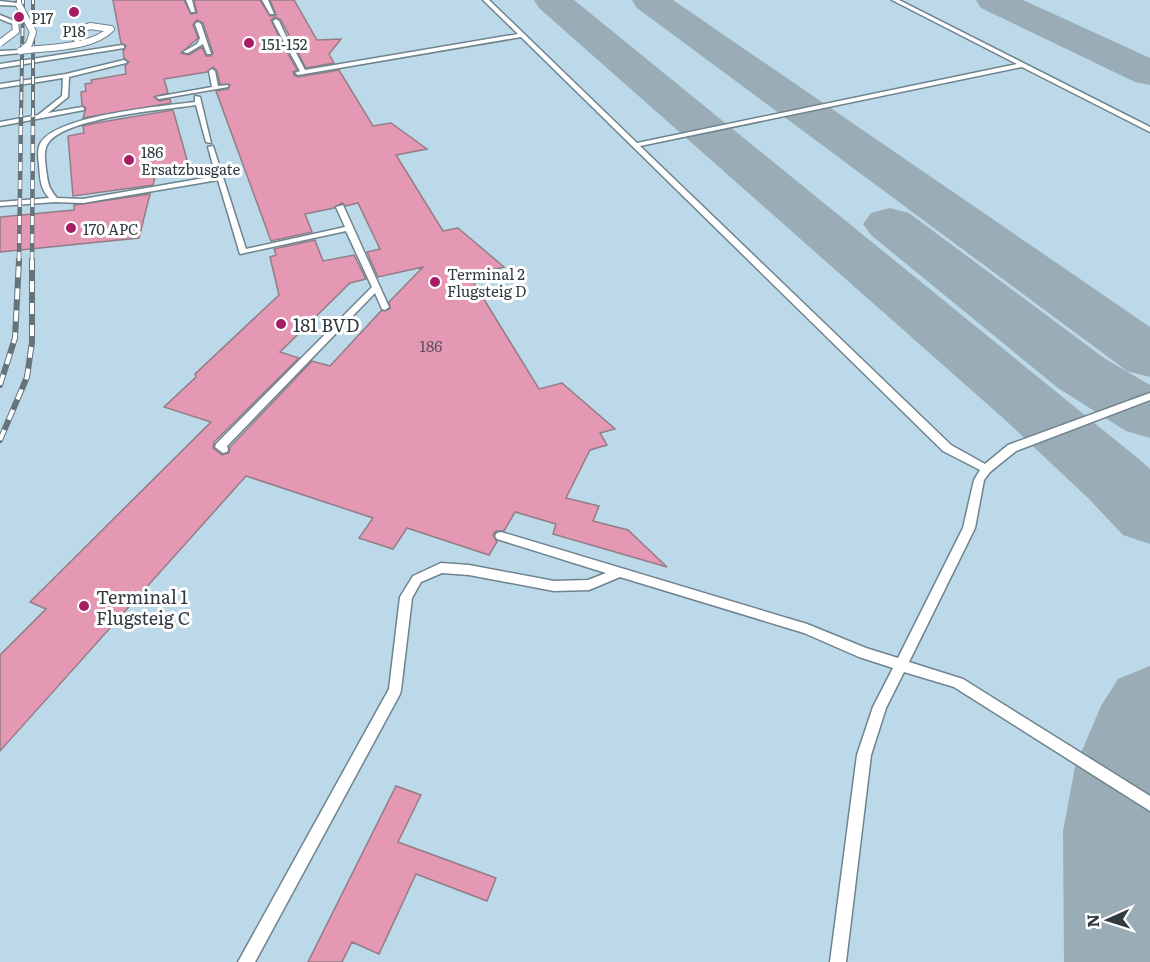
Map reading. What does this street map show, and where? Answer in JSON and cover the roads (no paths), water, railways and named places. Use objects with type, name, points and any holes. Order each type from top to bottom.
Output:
[{"type":"lane","points":[[189,0],[193,11]]},
{"type":"lane","points":[[265,0],[272,13]]},
{"type":"lane","points":[[486,0],[947,448],[987,469]]},
{"type":"lane","points":[[895,0],[1150,130]]},
{"type":"lane","points":[[0,3],[19,3],[20,10],[32,26],[31,42],[20,51]]},
{"type":"lane","points":[[0,16],[16,26],[9,38],[0,43]]},
{"type":"lane","points":[[276,21],[291,48],[300,72],[522,34]]},
{"type":"lane","points":[[198,24],[208,53]]},
{"type":"lane","points":[[0,53],[92,40],[107,35],[111,29],[88,27],[76,32],[73,36],[77,39]]},
{"type":"lane","points":[[186,52],[199,45],[203,38]]},
{"type":"lane","points":[[0,66],[122,47]]},
{"type":"lane","points":[[0,86],[66,76],[124,62]]},
{"type":"lane","points":[[636,145],[1023,65]]},
{"type":"lane","points":[[212,71],[215,88]]},
{"type":"lane","points":[[38,118],[65,97],[66,76]]},
{"type":"lane","points":[[159,97],[226,86]]},
{"type":"lane","points":[[195,91],[243,252],[349,228]]},
{"type":"lane","points":[[55,200],[45,189],[43,146],[51,134],[82,122],[199,103]]},
{"type":"lane","points":[[0,124],[82,109]]},
{"type":"lane","points":[[0,204],[55,200],[83,201],[219,177]]},
{"type":"lane","points":[[340,207],[385,307]]},
{"type":"lane","points":[[223,449],[220,447],[375,288]]},
{"type":"lane","points":[[838,962],[864,755],[880,707],[969,528],[975,492],[987,469],[1011,448],[1150,396]]},
{"type":"lane","points":[[501,536],[807,629],[863,652],[958,682],[1150,804]]},
{"type":"lane","points":[[246,962],[395,690],[406,597],[417,579],[441,568],[469,570],[554,586],[589,585],[620,572]]},
{"type":"railway","points":[[21,116],[23,0]]},
{"type":"railway","points":[[33,0],[33,115]]},
{"type":"railway","points":[[19,261],[21,115]]},
{"type":"railway","points":[[32,261],[33,115]]},
{"type":"railway","points":[[0,385],[15,338],[19,260]]},
{"type":"railway","points":[[0,440],[27,377],[32,342],[32,261]]},
{"type":"place","name":"P18","points":[[74,12]]},
{"type":"place","name":"P17","points":[[19,17]]},
{"type":"place","name":"151-152","points":[[249,43]]},
{"type":"place","name":"186 Ersatzbusgate","points":[[129,160]]},
{"type":"place","name":"170 APC","points":[[71,228]]},
{"type":"place","name":"Terminal 2 Flugsteig D","points":[[435,282]]},
{"type":"place","name":"181 BVD","points":[[281,324]]},
{"type":"place","name":"Terminal 1 Flugsteig C","points":[[84,606]]}]
